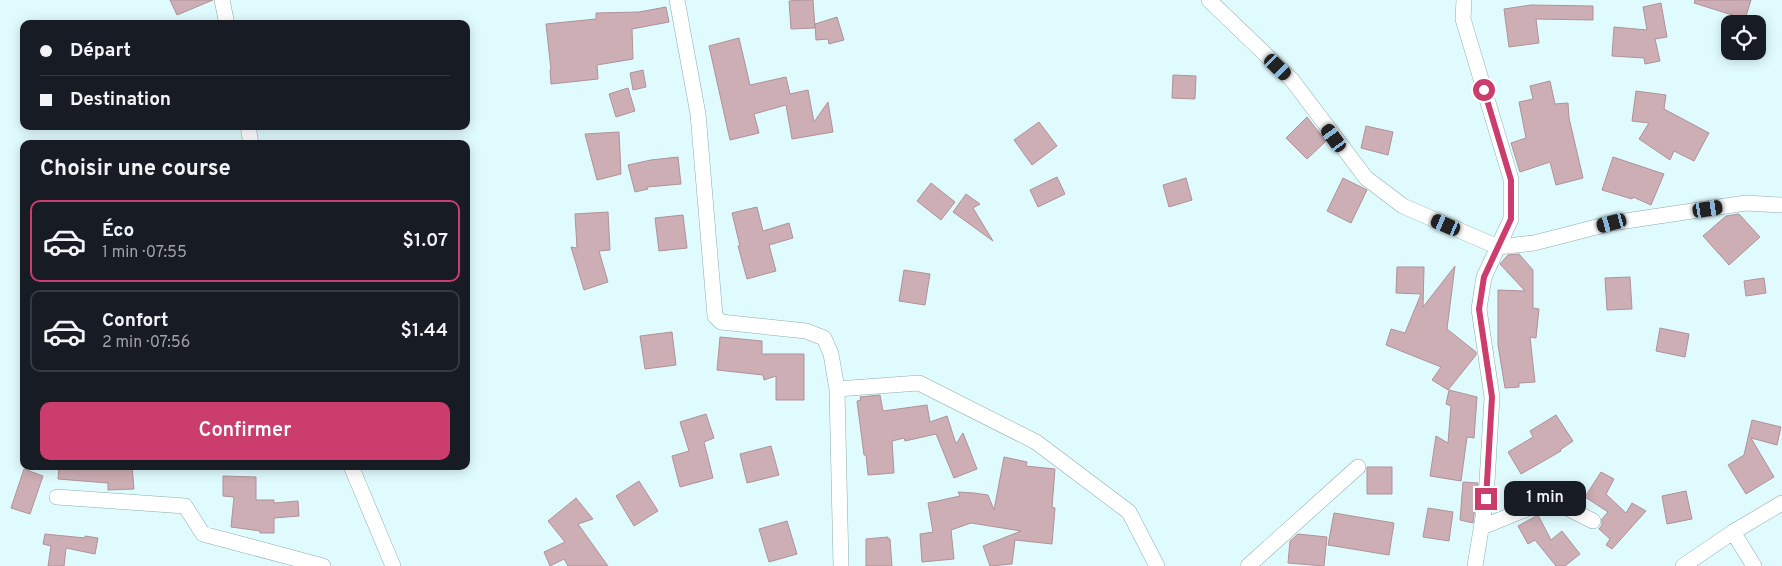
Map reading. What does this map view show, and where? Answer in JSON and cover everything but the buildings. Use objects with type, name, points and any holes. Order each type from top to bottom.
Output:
[{"type":"street","points":[[222,0],[226,20]]},
{"type":"street","points":[[677,0],[698,114],[715,316],[721,322],[806,330],[824,338],[830,354],[837,389],[841,566]]},
{"type":"street","points":[[1209,0],[1292,80],[1366,178],[1403,206],[1498,247],[1534,243],[1612,223],[1746,203],[1782,205]]},
{"type":"street","points":[[1464,0],[1463,19],[1511,180],[1511,219],[1484,277],[1479,309],[1492,397],[1486,499],[1476,566]]},
{"type":"street","points":[[837,389],[919,383],[1036,442],[1129,512],[1157,566]]},
{"type":"street","points":[[1248,566],[1358,467]]},
{"type":"street","points":[[353,470],[393,566]]},
{"type":"street","points":[[57,497],[185,506],[203,534],[323,566]]},
{"type":"street","points":[[1683,566],[1733,532],[1782,503]]},
{"type":"street","points":[[1482,526],[1534,506],[1563,506],[1593,521]]},
{"type":"street","points":[[1733,532],[1754,566]]},
{"type":"route","points":[[1484,90],[1511,180],[1511,219],[1484,277],[1479,309],[1492,397],[1486,499]]}]
